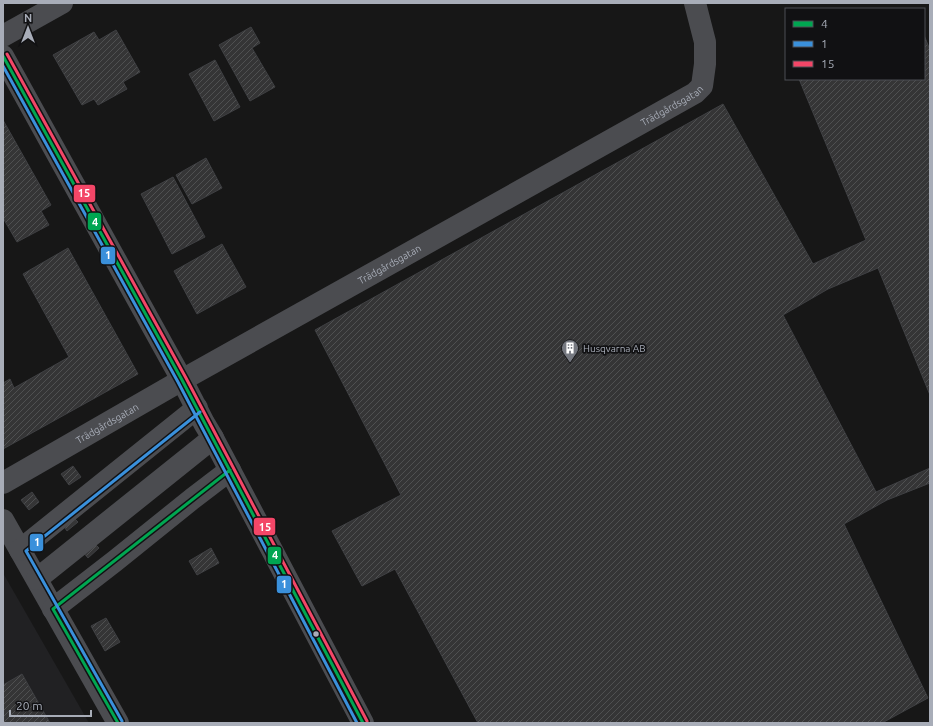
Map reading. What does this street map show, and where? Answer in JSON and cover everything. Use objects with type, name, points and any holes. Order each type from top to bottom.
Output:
[{"type":"street","points":[[3,36],[62,3]]},
{"type":"street","name":"Trädgårdsgatan","points":[[3,483],[182,380],[695,93],[702,86],[705,64],[705,42],[696,3]]},
{"type":"street","points":[[5,64],[182,380],[363,723]]},
{"type":"street","points":[[20,550],[197,408]]},
{"type":"street","points":[[36,579],[213,438]]},
{"type":"street","points":[[53,609],[230,470]]},
{"type":"street","points":[[3,520],[118,723]]},
{"type":"shaded area","points":[[3,573],[89,723],[3,723]]},
{"type":"building","points":[[251,27],[260,43],[252,48],[275,87],[250,101],[219,45]]},
{"type":"building","points":[[116,30],[140,72],[123,82],[127,89],[98,105],[94,99],[82,105],[53,55],[94,32],[99,40]]},
{"type":"building","name":"Husqvarna AB","points":[[925,38],[930,50],[930,395],[878,268],[828,289],[783,315],[876,492],[930,468],[930,483],[887,500],[844,524],[928,698],[882,723],[478,723],[395,569],[362,586],[332,531],[401,495],[315,330],[723,104],[813,264],[866,240],[799,80],[925,80]]},
{"type":"building","points":[[215,60],[240,107],[214,121],[189,74]]},
{"type":"building","points":[[3,120],[51,205],[41,211],[49,225],[17,242],[3,218]]},
{"type":"building","points":[[206,158],[222,188],[192,204],[176,175]]},
{"type":"building","points":[[173,177],[205,237],[172,254],[141,194]]},
{"type":"building","points":[[222,244],[246,287],[197,314],[174,271]]},
{"type":"building","points":[[68,248],[138,374],[3,449],[3,383],[10,379],[14,388],[69,357],[23,274]]},
{"type":"building","points":[[73,466],[81,477],[69,485],[61,474]]},
{"type":"building","points":[[32,492],[39,502],[29,510],[21,500]]},
{"type":"building","points":[[73,517],[78,522],[67,531],[63,525]]},
{"type":"building","points":[[94,543],[99,548],[88,558],[83,552]]},
{"type":"building","points":[[211,548],[219,563],[197,575],[189,561]]},
{"type":"building","points":[[106,618],[120,642],[105,651],[91,626]]},
{"type":"building","points":[[22,674],[50,723],[3,723],[3,685]]},
{"type":"transit line","name":"15","points":[[7,54],[186,378],[367,721]]},
{"type":"transit line","name":"4","points":[[3,56],[182,380],[363,723]]},
{"type":"transit line","name":"1","points":[[3,66],[178,382],[357,723]]},
{"type":"transit line","name":"1","points":[[122,721],[26,551],[200,412]]},
{"type":"transit line","name":"4","points":[[118,723],[53,609],[230,470]]},
{"type":"place","name":"Husqvarna AB","points":[[570,363]]}]
